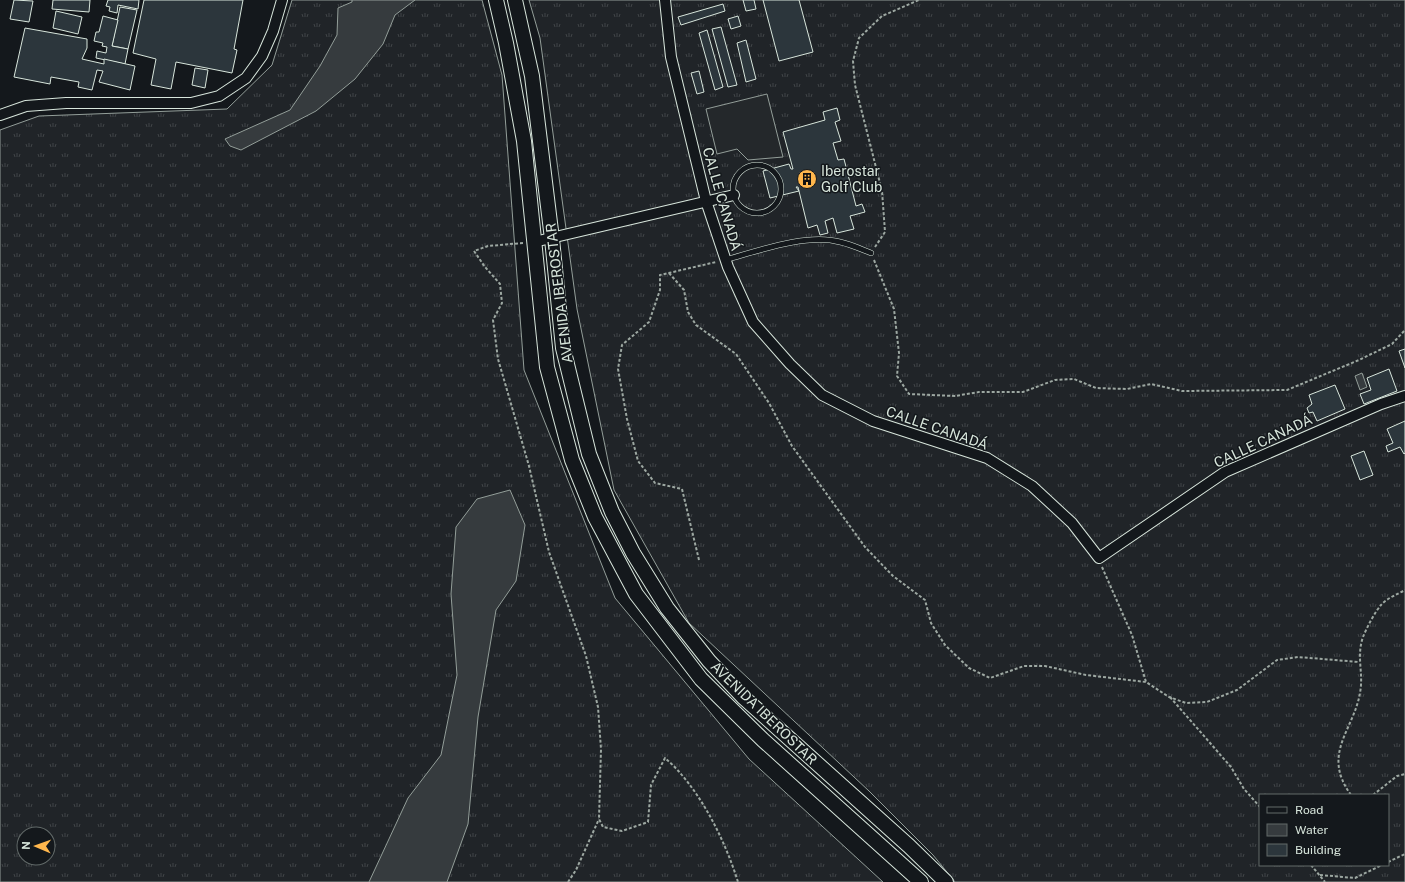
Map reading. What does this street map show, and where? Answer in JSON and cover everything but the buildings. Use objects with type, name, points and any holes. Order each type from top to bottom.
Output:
[{"type":"street","points":[[0,115],[33,106],[66,103],[190,103],[218,96],[246,78],[262,56],[273,31],[282,0]]},
{"type":"street","name":"AVENIDA IBEROSTAR","points":[[496,0],[508,50],[523,134],[548,367],[572,460],[595,517],[636,594],[701,679],[717,696],[921,882]]},
{"type":"street","name":"AVENIDA IBEROSTAR","points":[[515,0],[532,76],[552,239],[559,320],[571,386],[589,454],[612,512],[633,553],[667,608],[710,661],[743,697],[909,846],[946,882]]},
{"type":"street","name":"CALLE CANADÁ","points":[[665,0],[671,57],[706,201],[725,260],[753,322],[790,364],[822,395],[873,421],[987,458],[1032,486],[1072,523],[1098,558],[1224,472],[1381,404],[1405,396]]},
{"type":"street","points":[[534,242],[734,195]]},
{"type":"lane","points":[[753,166],[768,167],[774,172],[781,185],[778,201],[773,207],[758,213],[743,208],[734,195],[734,187],[740,173],[753,166]]},
{"type":"lane","points":[[725,260],[774,247],[812,240],[839,241],[872,253]]},
{"type":"path","points":[[920,0],[882,16],[859,38],[853,61],[855,85],[882,191],[885,232],[872,253],[894,309],[898,353],[897,376],[910,394],[955,396],[979,392],[1023,392],[1055,380],[1074,380],[1096,388],[1127,389],[1151,384],[1182,391],[1287,390],[1359,360],[1392,344],[1405,330]]},
{"type":"path","points":[[534,242],[488,246],[474,251],[485,267],[500,284],[502,303],[493,320],[498,359],[529,466],[549,552],[586,656],[598,707],[601,749],[599,819],[576,870],[568,882]]},
{"type":"path","points":[[699,560],[682,489],[655,483],[638,461],[627,418],[618,369],[622,346],[649,322],[660,290],[660,275],[725,260]]},
{"type":"path","points":[[669,273],[684,290],[688,312],[696,325],[736,354],[769,403],[792,446],[865,546],[893,576],[925,600],[931,623],[945,645],[969,668],[990,678],[1024,666],[1045,666],[1086,674],[1117,677],[1146,682],[1169,697],[1186,703],[1207,702],[1237,690],[1277,660],[1298,657],[1359,662]]},
{"type":"path","points":[[1098,558],[1132,635],[1146,682]]},
{"type":"path","points":[[1350,794],[1343,784],[1337,766],[1341,745],[1355,709],[1361,686],[1359,662],[1363,637],[1382,604],[1405,590]]},
{"type":"path","points":[[1169,697],[1231,767],[1244,789],[1259,806]]},
{"type":"path","points":[[599,819],[603,827],[622,831],[648,822],[651,785],[665,758],[680,770],[703,806],[729,854],[738,882]]},
{"type":"path","points":[[1374,794],[1397,776],[1405,774]]},
{"type":"path","points":[[1389,862],[1405,854]]},
{"type":"path","points":[[1312,866],[1325,882]]},
{"type":"path","points":[[1320,875],[1356,878],[1380,866]]},
{"type":"green space","points":[[292,0],[482,0],[502,75],[524,370],[615,598],[749,759],[883,882],[0,882],[0,130],[39,116],[227,109],[272,65]]},
{"type":"green space","points":[[529,0],[1405,0],[1405,882],[955,882],[933,855],[869,791],[689,623],[614,490],[577,309],[540,38]]},
{"type":"shaded area","points":[[767,94],[783,157],[748,160],[737,149],[717,154],[706,109]]},
{"type":"water","points":[[352,0],[415,0],[395,15],[383,44],[355,79],[316,111],[241,150],[230,146],[225,139],[290,110],[320,66],[337,35],[338,8],[352,2]]},
{"type":"water","points":[[1362,373],[1367,387],[1360,390],[1355,376]]},
{"type":"water","points":[[510,490],[525,525],[516,581],[496,610],[478,717],[468,824],[447,882],[369,882],[408,798],[441,755],[457,675],[451,594],[456,527],[477,499]]},
{"type":"place","name":"Iberostar Golf Club","points":[[807,179]]}]
